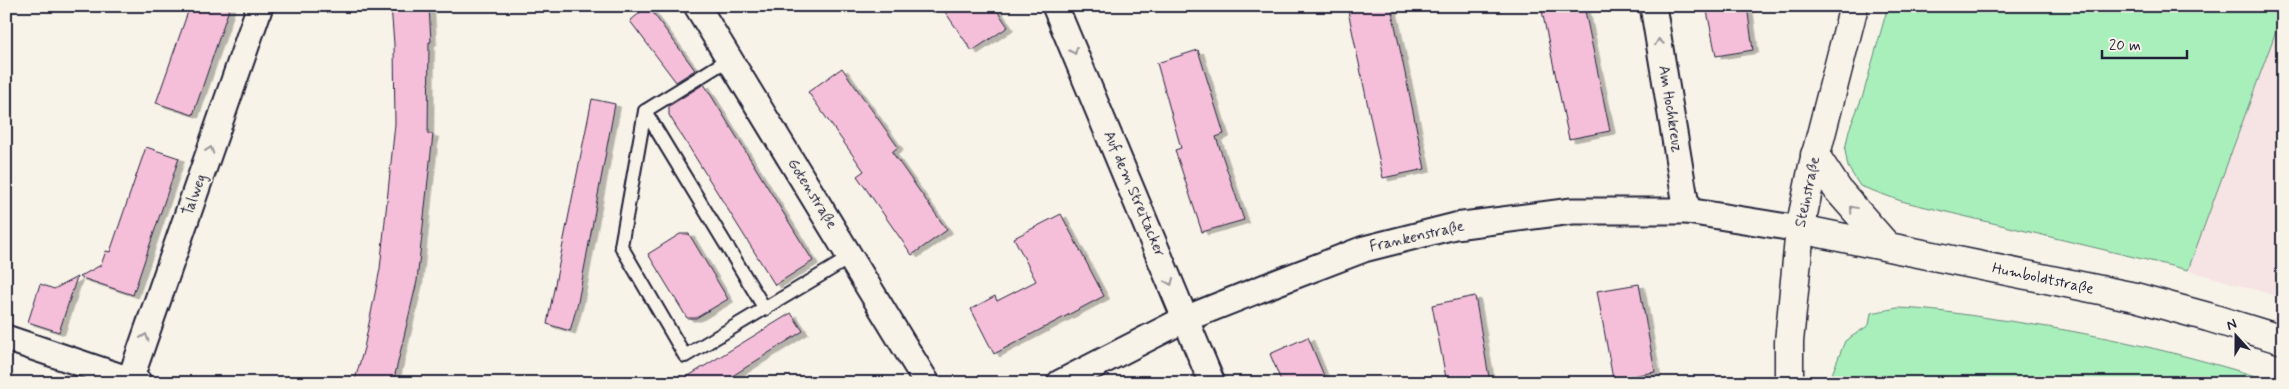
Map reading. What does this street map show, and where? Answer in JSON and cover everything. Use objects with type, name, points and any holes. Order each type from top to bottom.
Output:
[{"type":"main road","name":"Steinstraße","points":[[1789,383],[1789,342],[1800,229],[1816,155],[1854,6]]},
{"type":"main road","points":[[1816,155],[1838,190],[1886,246]]},
{"type":"main road","name":"Humboldtstraße","points":[[1800,229],[2135,298],[2208,316],[2283,340]]},
{"type":"street","name":"Talweg","points":[[133,382],[260,6]]},
{"type":"street","name":"Gotenstraße","points":[[697,6],[927,383]]},
{"type":"street","name":"Auf dem Streitacker","points":[[1055,6],[1212,383]]},
{"type":"street","name":"Am Hochkreuz","points":[[1653,6],[1687,211]]},
{"type":"street","name":"Frankenstraße","points":[[1060,383],[1185,319],[1353,253],[1455,226],[1572,211],[1687,211],[1800,229]]},
{"type":"street","points":[[6,338],[133,382]]},
{"type":"lane","points":[[729,59],[645,111],[621,246],[685,356],[851,257]]},
{"type":"lane","points":[[645,111],[765,309]]},
{"type":"shaded area","points":[[2283,12],[2283,298],[2188,270]]},
{"type":"green space","points":[[1888,6],[2283,6],[2283,12],[2188,270],[1901,201],[1860,186],[1848,167],[1845,150],[1849,130],[1863,95]]},
{"type":"green space","points":[[1897,308],[1970,315],[2102,337],[2207,362],[2277,383],[1832,383],[1832,374],[1845,341],[1869,325],[1871,313]]},
{"type":"building","points":[[190,6],[230,6],[193,115],[156,103]]},
{"type":"building","points":[[391,6],[429,6],[431,42],[429,42],[428,134],[433,134],[417,281],[393,383],[354,383],[364,348],[380,269],[395,124],[394,44]]},
{"type":"building","points":[[648,6],[695,70],[676,82],[630,21]]},
{"type":"building","points":[[941,6],[994,6],[1008,27],[972,51]]},
{"type":"building","points":[[1347,6],[1391,6],[1425,169],[1383,178]]},
{"type":"building","points":[[1541,6],[1584,6],[1610,131],[1569,139]]},
{"type":"building","points":[[1731,6],[1747,6],[1753,50],[1716,56],[1707,11]]},
{"type":"building","points":[[1198,50],[1224,134],[1216,137],[1244,220],[1202,232],[1175,150],[1181,148],[1157,63]]},
{"type":"building","points":[[842,68],[898,147],[892,152],[947,230],[912,255],[857,176],[864,171],[808,92]]},
{"type":"building","points":[[704,84],[813,261],[775,285],[669,115],[669,106]]},
{"type":"building","points":[[592,99],[615,104],[578,302],[570,331],[547,324]]},
{"type":"building","points":[[146,147],[179,158],[133,295],[79,277],[101,265],[106,251],[110,252]]},
{"type":"building","points":[[1061,214],[1104,296],[994,354],[971,309],[995,296],[997,301],[1036,281],[1014,238]]},
{"type":"building","points":[[680,234],[689,234],[728,299],[696,318],[687,318],[648,254]]},
{"type":"building","points":[[77,277],[59,332],[28,322],[40,284],[54,289]]},
{"type":"building","points":[[1639,284],[1655,372],[1613,379],[1597,291]]},
{"type":"building","points":[[1475,296],[1490,383],[1447,383],[1432,305]]},
{"type":"building","points":[[791,313],[803,331],[734,375],[720,383],[677,383]]},
{"type":"building","points":[[1308,337],[1327,383],[1282,383],[1270,354]]}]
